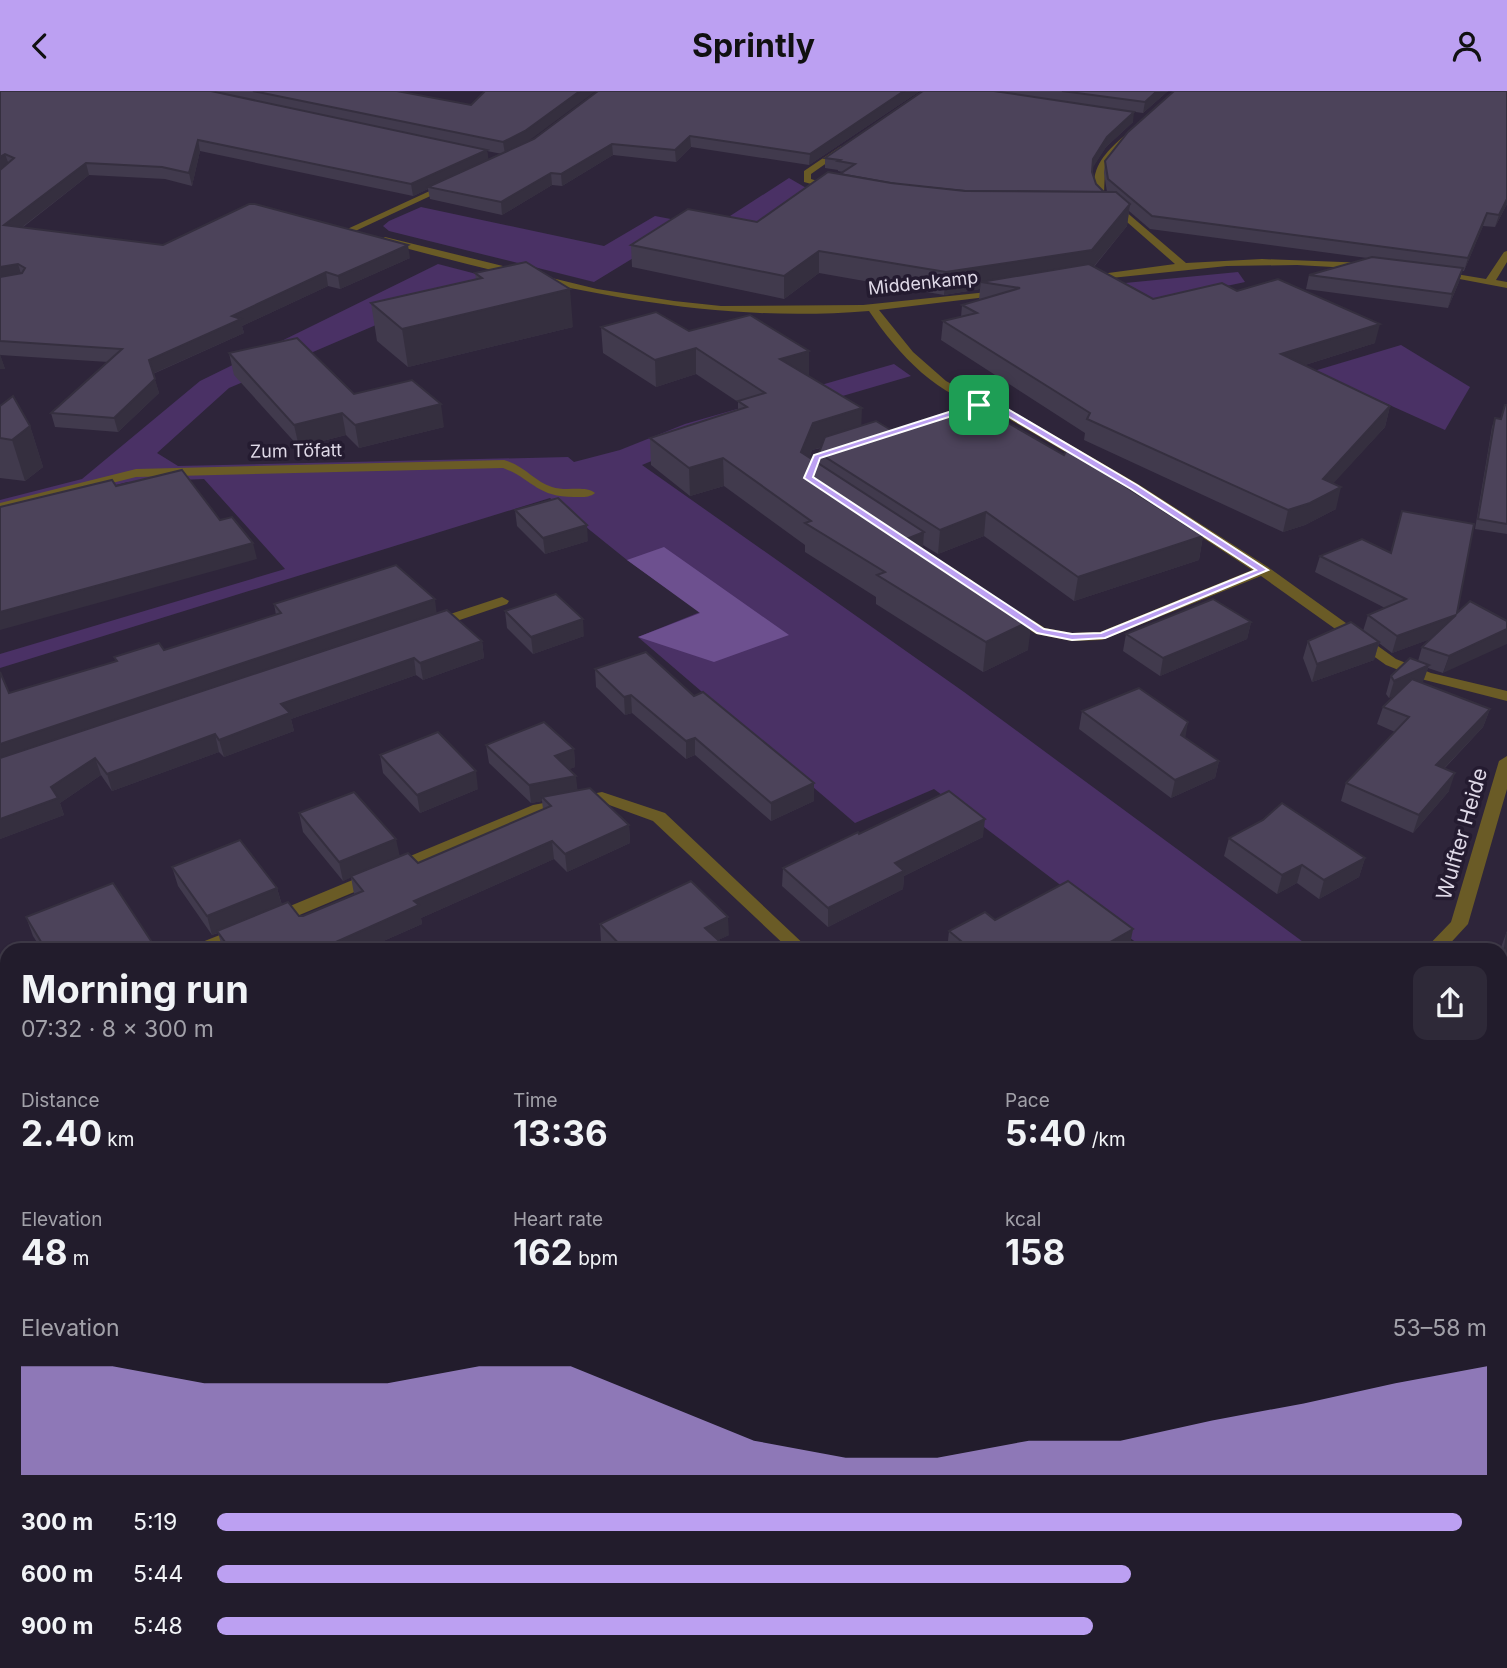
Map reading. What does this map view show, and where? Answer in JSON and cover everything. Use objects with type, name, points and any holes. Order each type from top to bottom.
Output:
[{"type":"street","points":[[1132,133],[1098,168],[1095,180],[1100,194],[1182,265]]},
{"type":"street","points":[[842,190],[818,186],[807,180],[807,173],[851,143]]},
{"type":"street","points":[[361,234],[348,231],[458,182]]},
{"type":"street","points":[[1103,209],[1114,208]]},
{"type":"street","name":"Middenkamp","points":[[374,237],[509,272],[630,298],[694,306],[760,309],[871,306],[1012,291]]},
{"type":"street","points":[[1490,281],[1507,254]]},
{"type":"street","points":[[1076,280],[1182,265],[1305,262],[1386,268]]},
{"type":"street","points":[[1424,272],[1507,285]]},
{"type":"street","points":[[871,306],[891,338],[918,364],[979,405]]},
{"type":"street","points":[[954,413],[979,405],[996,406],[1134,487],[1263,570],[1391,662],[1426,676],[1507,696]]},
{"type":"street","name":"Zum Töfatt","points":[[0,507],[136,473],[504,464],[519,468],[544,488],[555,492],[589,493]]},
{"type":"street","points":[[895,535],[1041,631],[1072,637],[1102,636],[1263,570]]},
{"type":"street","points":[[423,628],[502,601]]},
{"type":"street","name":"Wulfter Heide","points":[[1440,943],[1459,924],[1507,761]]},
{"type":"street","points":[[215,943],[539,809],[602,797],[659,817],[794,943]]},
{"type":"shaded area","points":[[789,178],[808,189],[745,239],[684,227],[594,282],[389,231],[383,226],[421,207],[604,246],[655,216],[713,227]]},
{"type":"shaded area","points":[[438,264],[488,277],[229,388],[157,453],[178,466],[568,457],[574,462],[620,450],[685,424],[894,364],[911,376],[726,430],[642,465],[964,692],[1305,943],[1137,943],[934,789],[855,823],[638,637],[700,612],[627,560],[550,498],[0,668],[0,654],[285,569],[204,479],[128,482],[0,514],[0,500],[82,479],[200,381]]},
{"type":"shaded area","points":[[1238,272],[1245,282],[1157,301],[1125,283]]},
{"type":"shaded area","points":[[1401,345],[1470,387],[1445,430],[1314,371]]},
{"type":"shaded area","points":[[664,547],[789,635],[714,662],[638,637],[700,613],[627,560]]},
{"type":"building","points":[[0,91],[211,91],[487,150],[411,184],[198,140],[189,173],[162,167],[86,163],[4,225],[163,245],[249,204],[255,204],[408,245],[338,276],[326,272],[232,316],[241,319],[149,360],[155,379],[114,418],[51,413],[122,349],[0,341],[0,277],[22,273],[25,268],[18,264],[0,267],[0,170],[14,158],[5,154],[0,157]]},
{"type":"building","points":[[253,91],[397,91],[471,105],[485,91],[580,91],[525,131],[503,142]]},
{"type":"building","points":[[598,91],[904,91],[810,154],[690,136],[675,150],[612,144],[561,174],[551,173],[501,202],[428,187],[534,139]]},
{"type":"building","points":[[923,91],[994,91],[1134,112],[1107,137],[1093,159],[1092,172],[1096,184],[1104,192],[965,191],[901,185],[840,174],[855,164],[825,158]]},
{"type":"building","points":[[1062,91],[1157,91],[1145,102]]},
{"type":"building","points":[[1174,91],[1507,91],[1507,199],[1499,215],[1487,213],[1468,258],[1152,216],[1108,179],[1105,161],[1128,132]]},
{"type":"building","points":[[828,172],[891,183],[965,191],[1116,192],[1130,204],[1092,250],[946,272],[819,251],[784,276],[631,245],[688,209],[757,222]]},
{"type":"building","points":[[1372,257],[1463,268],[1452,294],[1309,275]]},
{"type":"building","points":[[526,262],[570,289],[402,329],[371,303],[482,278],[475,273]]},
{"type":"building","points":[[1089,264],[1153,299],[1222,283],[1237,291],[1278,279],[1380,324],[1281,354],[1390,406],[1323,479],[1341,487],[1310,503],[1288,510],[1087,419],[1090,413],[943,321],[977,313],[962,305],[1020,288],[981,282]]},
{"type":"building","points":[[656,312],[689,331],[750,315],[809,351],[780,359],[862,408],[813,423],[801,452],[924,532],[899,542],[1032,620],[986,642],[877,575],[885,572],[805,523],[811,521],[723,458],[689,468],[650,438],[747,407],[738,401],[765,393],[696,348],[655,360],[601,327]]},
{"type":"building","points":[[297,338],[354,394],[412,380],[441,404],[355,425],[342,413],[294,425],[229,353]]},
{"type":"building","points":[[13,396],[30,426],[12,440],[0,438],[0,406]]},
{"type":"building","points":[[975,404],[1064,455],[1067,449],[1203,536],[1078,577],[986,512],[940,530],[819,453],[825,437],[876,421],[891,430]]},
{"type":"building","points":[[1505,405],[1507,524],[1478,519],[1495,418],[1501,419]]},
{"type":"building","points":[[182,470],[220,520],[232,517],[253,543],[0,612],[0,507],[112,480],[116,486]]},
{"type":"building","points":[[558,498],[587,525],[543,538],[515,510]]},
{"type":"building","points":[[1402,511],[1474,524],[1457,613],[1470,601],[1507,621],[1507,629],[1449,656],[1422,647],[1456,615],[1397,636],[1368,615],[1406,599],[1320,556],[1362,539],[1391,553]]},
{"type":"building","points":[[396,565],[435,599],[0,744],[0,672],[9,693],[117,661],[114,657],[159,643],[164,650],[281,613],[274,604]]},
{"type":"building","points":[[556,594],[583,619],[531,637],[505,611]]},
{"type":"building","points":[[1213,599],[1251,622],[1163,658],[1126,634]]},
{"type":"building","points":[[447,610],[482,641],[420,663],[414,658],[281,704],[290,713],[219,740],[215,734],[107,774],[95,758],[51,787],[58,798],[0,819],[0,758]]},
{"type":"building","points":[[1351,622],[1379,642],[1317,664],[1308,641]]},
{"type":"building","points":[[646,652],[694,696],[703,692],[814,783],[771,803],[695,738],[686,741],[631,695],[624,697],[595,669]]},
{"type":"building","points":[[1410,658],[1429,665],[1394,681],[1391,676]]},
{"type":"building","points":[[1412,679],[1490,709],[1436,765],[1455,773],[1419,815],[1346,783],[1409,717],[1383,707]]},
{"type":"building","points":[[1139,688],[1188,722],[1181,735],[1219,761],[1175,780],[1082,711]]},
{"type":"building","points":[[544,722],[574,749],[555,756],[576,776],[529,785],[486,745]]},
{"type":"building","points":[[438,732],[476,771],[417,795],[380,755]]},
{"type":"building","points":[[590,788],[629,825],[565,854],[552,841],[414,901],[419,905],[334,943],[226,943],[217,931],[288,902],[299,916],[303,916],[363,891],[351,876],[408,853],[418,863],[551,806],[542,797]]},
{"type":"building","points":[[949,791],[985,819],[895,863],[904,871],[828,908],[783,868],[858,832],[859,834]]},
{"type":"building","points":[[354,792],[396,839],[339,862],[299,813]]},
{"type":"building","points":[[1282,803],[1365,858],[1324,880],[1302,865],[1282,875],[1229,838],[1263,820]]},
{"type":"building","points":[[240,840],[277,888],[207,916],[172,867]]},
{"type":"building","points":[[691,881],[728,917],[705,928],[721,943],[618,943],[600,924]]},
{"type":"building","points":[[1068,881],[1133,929],[1108,943],[963,943],[949,931],[985,912],[995,920]]},
{"type":"building","points":[[113,883],[152,943],[42,943],[26,917]]},
{"type":"route","points":[[979,405],[996,406],[1134,487],[1263,570],[1102,636],[1072,637],[1041,631],[808,478],[817,456],[979,405]]}]
